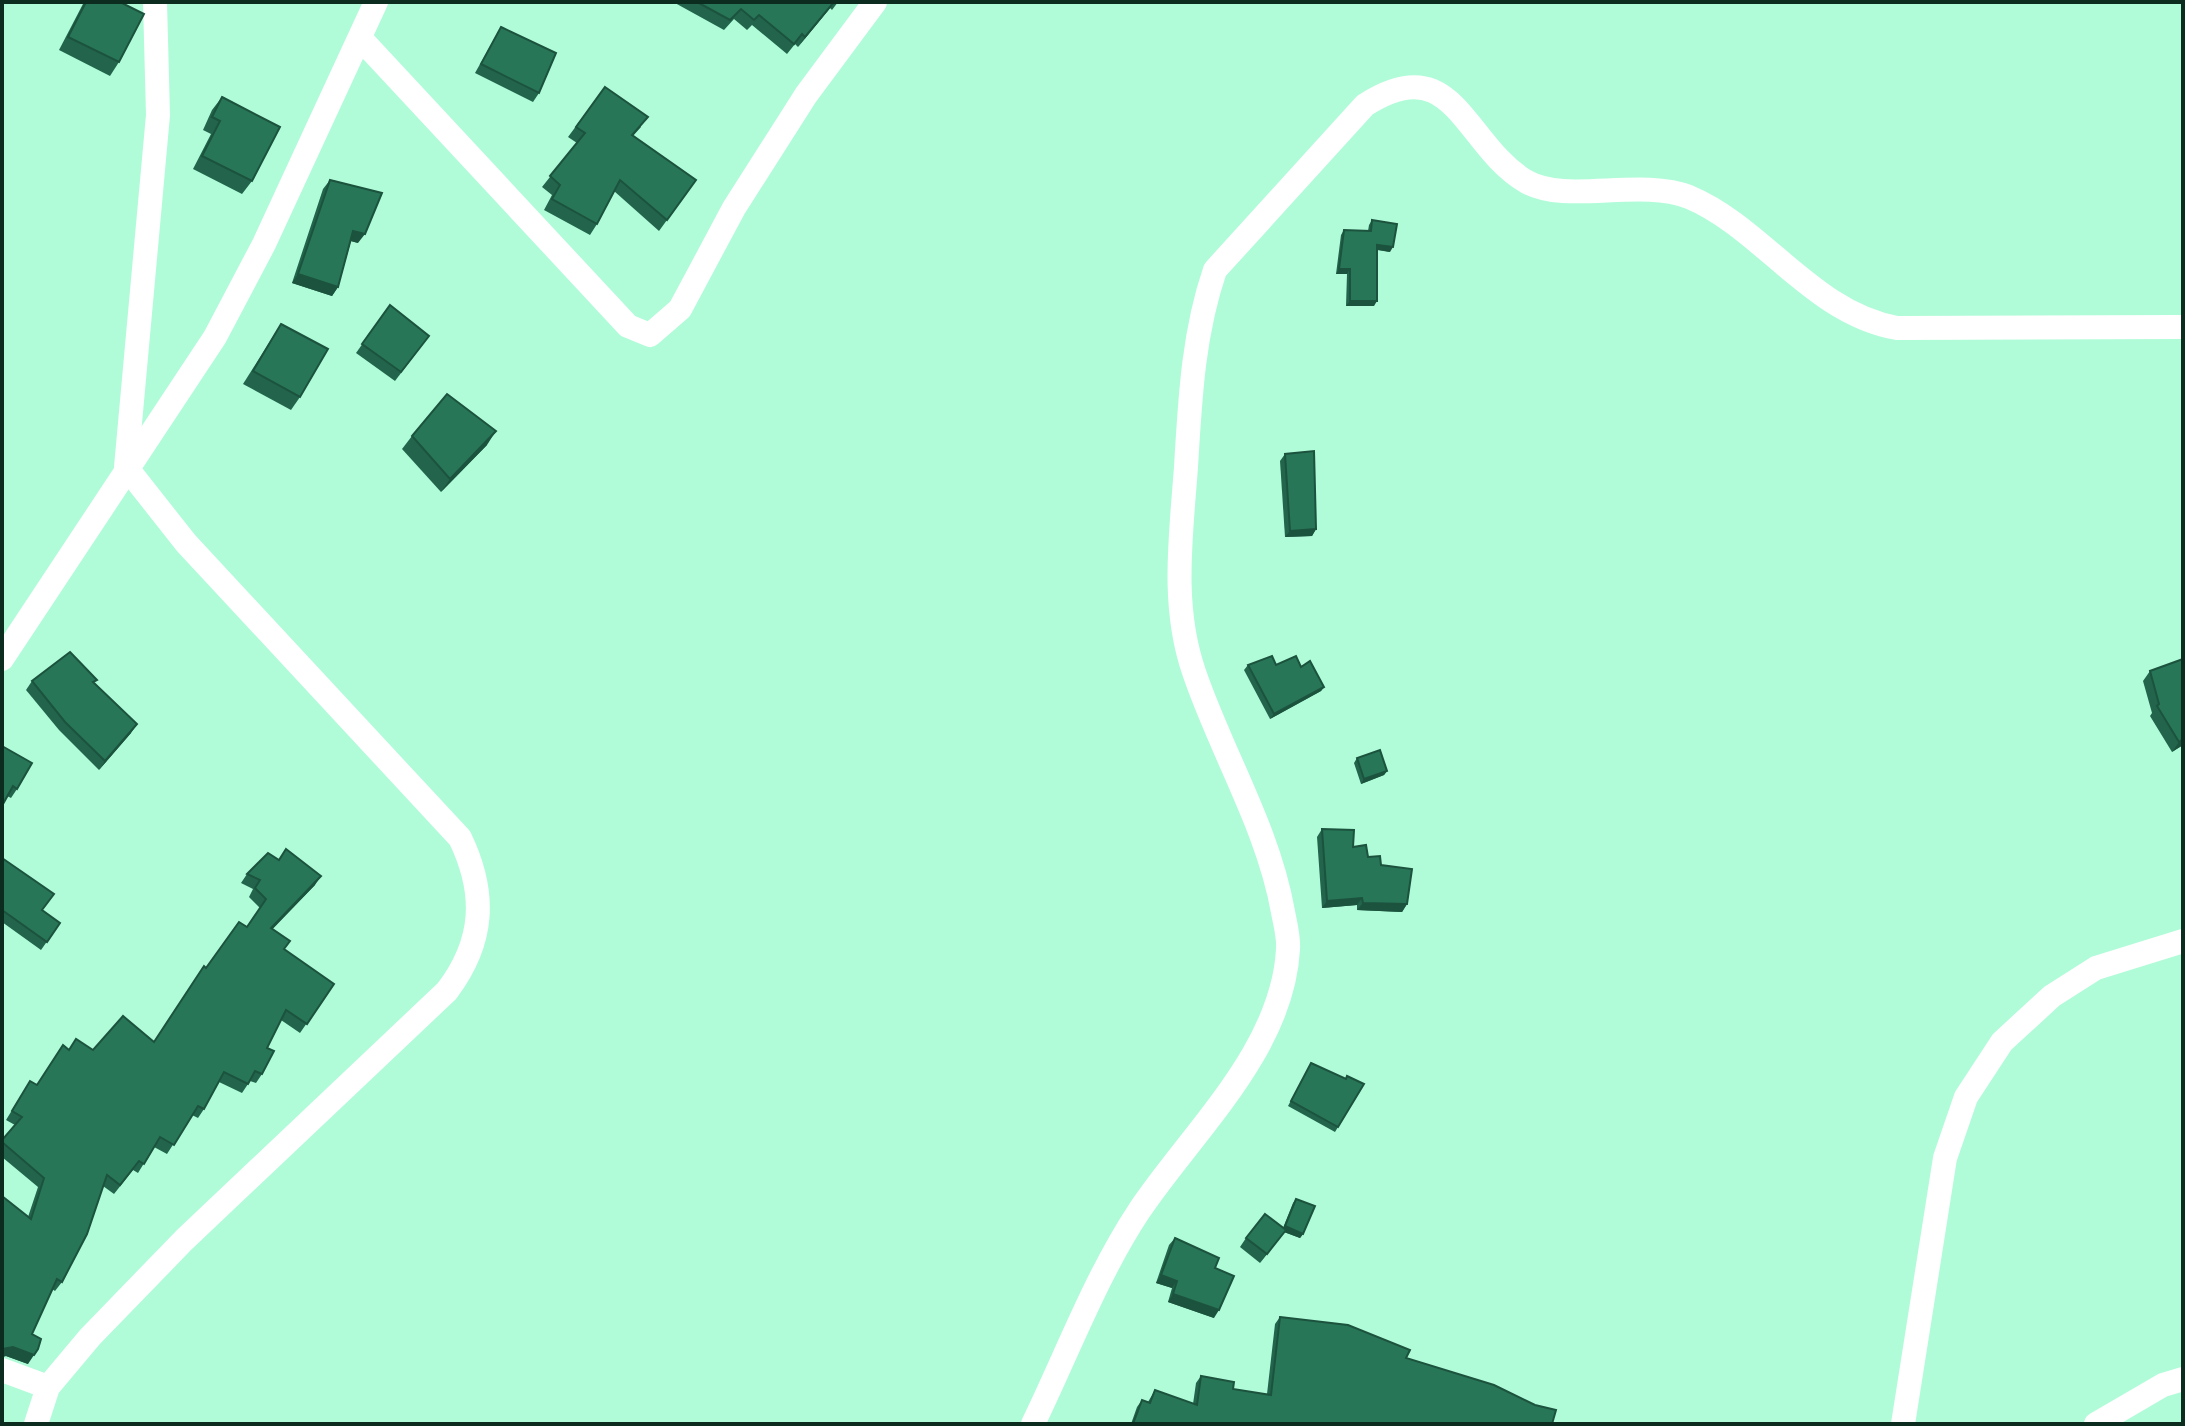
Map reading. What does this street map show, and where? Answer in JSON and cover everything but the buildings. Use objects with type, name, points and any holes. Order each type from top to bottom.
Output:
[{"type":"street","points":[[36,1424],[48,1387],[184,1240],[447,991],[467,964],[475,940],[479,907],[470,860],[460,838],[186,543],[126,467],[158,115],[155,2]]},
{"type":"street","points":[[2,659],[126,467],[215,337],[264,244],[376,2]]},
{"type":"street","points":[[360,38],[628,326],[650,335],[680,309],[750,183],[806,95],[875,2]]},
{"type":"street","points":[[1033,1424],[1139,1212],[1251,1060],[1282,987],[1289,947],[1279,891],[1254,815],[1194,672],[1181,627],[1179,562],[1193,365],[1204,302],[1215,270],[1365,105],[1400,87],[1412,84],[1431,88],[1451,104],[1507,168],[1529,184],[1553,190],[1640,188],[1689,198],[1713,211],[1831,301],[1874,324],[1897,328],[2183,327]]},
{"type":"street","points":[[1903,1424],[1945,1158],[1966,1097],[2002,1042],[2052,996],[2096,968],[2183,941]]},
{"type":"street","points":[[2,1370],[48,1387]]},
{"type":"street","points":[[2096,1424],[2163,1385],[2183,1379]]}]
